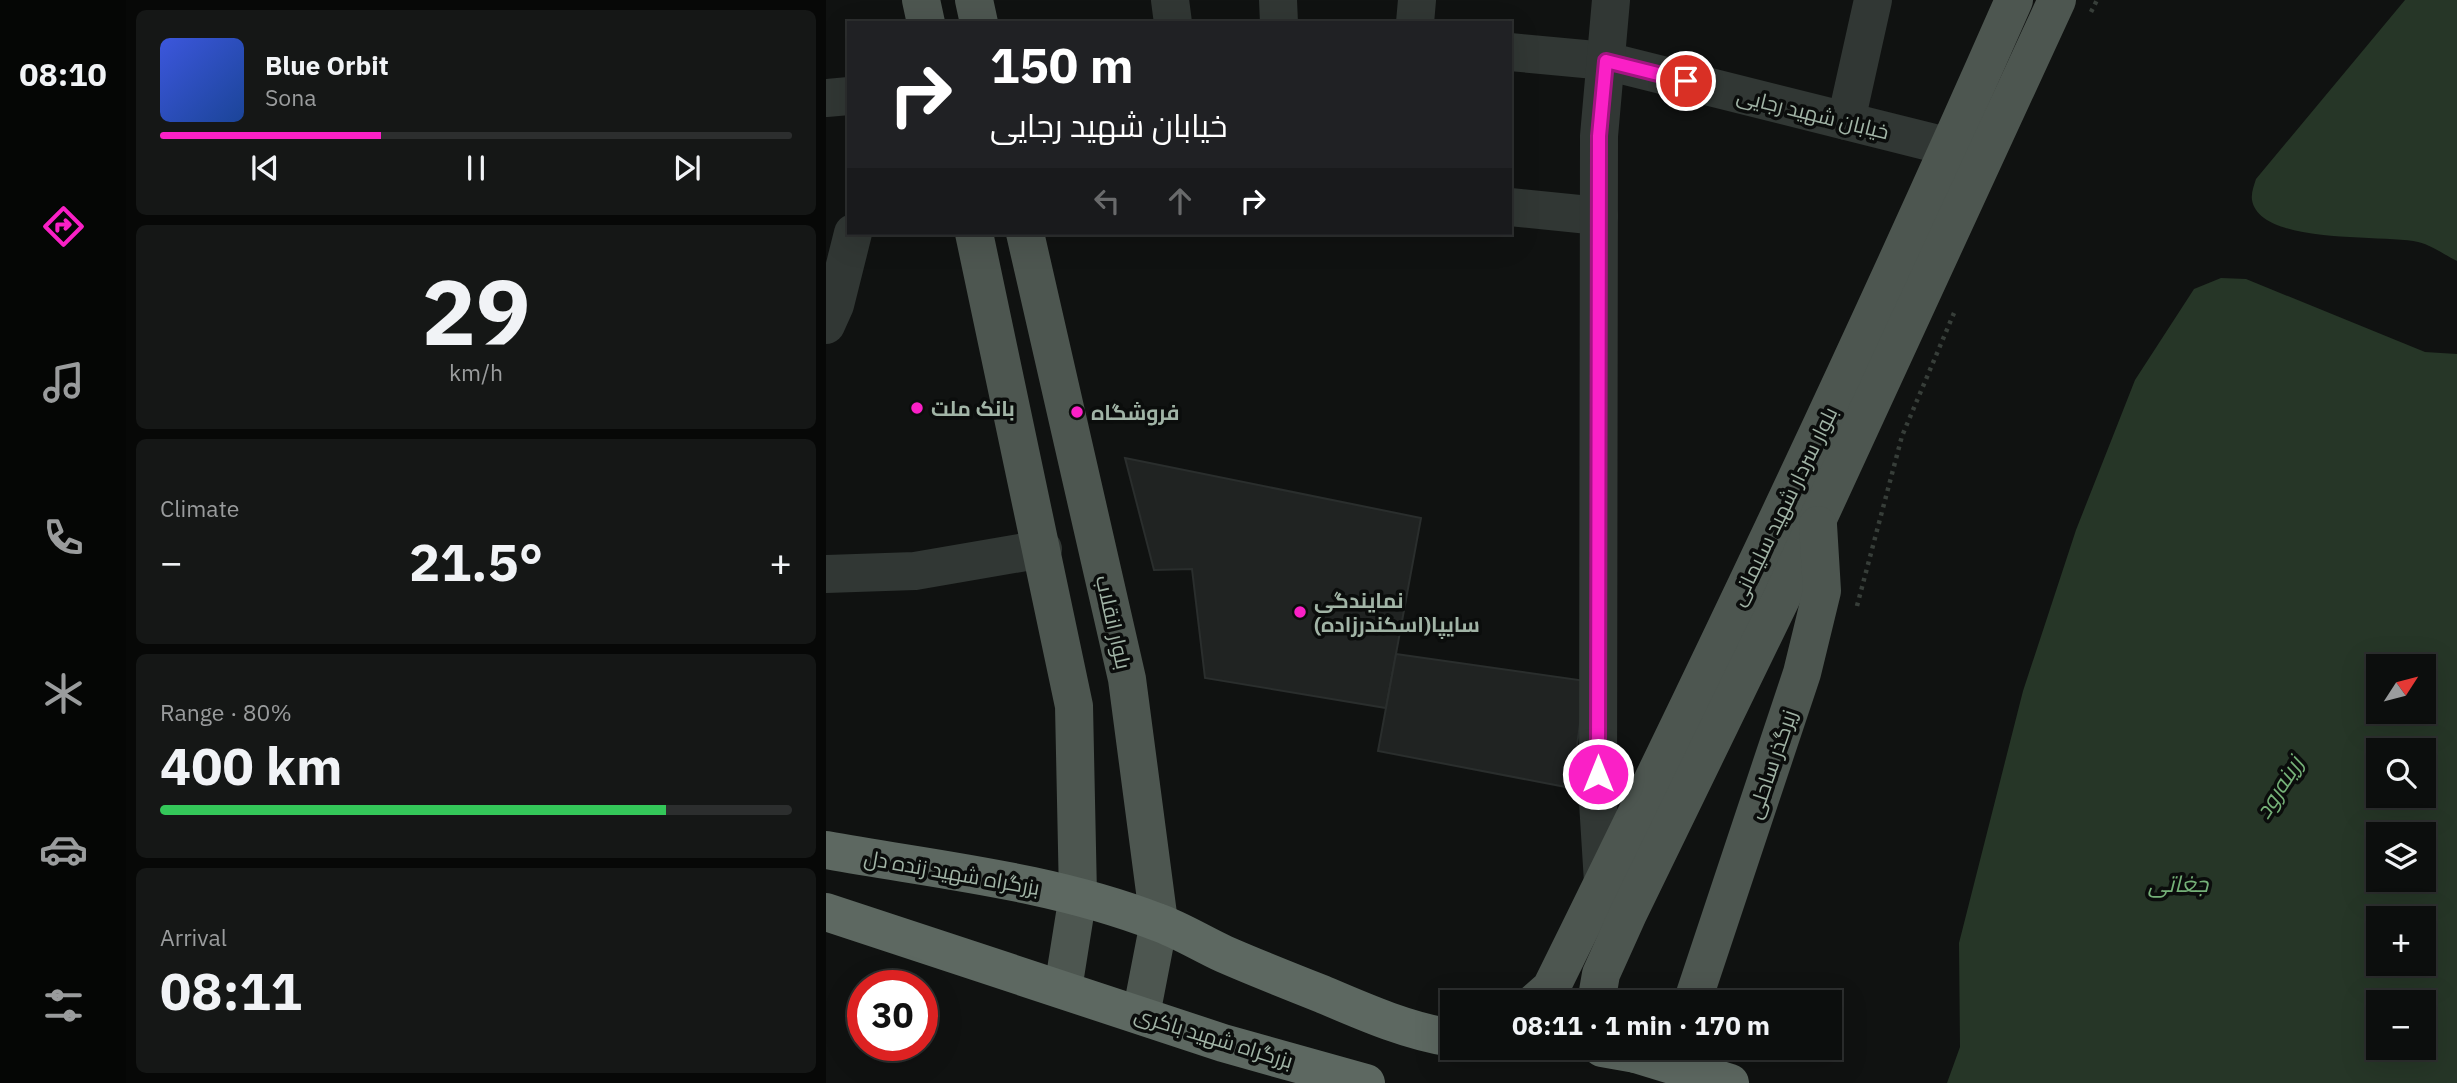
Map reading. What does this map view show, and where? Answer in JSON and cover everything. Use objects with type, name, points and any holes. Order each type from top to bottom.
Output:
[{"type":"highway","name":"بزرگراه شهید زنده دل","points":[[826,850],[967,875],[1002,878],[1078,895],[1159,922],[1224,954],[1374,1016],[1440,1036]]},
{"type":"highway","points":[[826,912],[1063,989]]},
{"type":"highway","name":"بزرگراه شهید باکری","points":[[1063,989],[1223,1043],[1366,1083]]},
{"type":"highway","points":[[1650,1060],[1730,1083]]},
{"type":"main road","points":[[921,0],[926,21]]},
{"type":"main road","points":[[974,0],[979,21]]},
{"type":"main road","name":"بلوار سردار شهید سلیمانی","points":[[1549,990],[1655,776],[1885,294],[2014,0]]},
{"type":"main road","name":"بلوار سردار شهید سلیمانی","points":[[1598,990],[1601,974],[1818,520],[2071,12]]},
{"type":"main road","points":[[974,235],[1043,549],[1074,706],[1078,895],[1063,989]]},
{"type":"main road","name":"بلوار انقلاب","points":[[1025,235],[1127,679],[1159,922],[1141,1015]]},
{"type":"main road","name":"زیرگذر ساحلی","points":[[1696,990],[1802,673],[1822,591],[1818,520]]},
{"type":"main road","points":[[1070,677],[1127,679]]},
{"type":"main road","points":[[1655,776],[1688,793]]},
{"type":"main road","points":[[1665,1083],[1672,1060]]},
{"type":"street","points":[[1170,0],[1173,21]]},
{"type":"street","points":[[1278,0],[1279,21]]},
{"type":"street","points":[[1415,21],[1417,0]]},
{"type":"street","points":[[1603,882],[1598,802],[1598,216],[1599,136],[1611,0]]},
{"type":"street","points":[[1846,121],[1873,0]]},
{"type":"street","name":"خیابان شهید رجایی","points":[[1512,52],[1606,61],[1950,147]]},
{"type":"street","points":[[826,98],[847,96]]},
{"type":"street","points":[[1512,206],[1598,216]]},
{"type":"street","points":[[826,325],[835,305],[852,235]]},
{"type":"street","points":[[826,574],[915,571],[1043,549]]},
{"type":"path","points":[[2071,12],[2097,0]]},
{"type":"path","points":[[1855,614],[1902,436],[1960,300]]},
{"type":"water","points":[[2405,0],[2457,0],[2457,261],[2418,242],[2326,235],[2277,225],[2260,215],[2252,200],[2256,179]]},
{"type":"water","name":"جغاتی","points":[[2221,278],[2246,279],[2425,352],[2457,354],[2457,1083],[1947,1083],[1960,1047],[1959,943],[2023,691],[2076,530],[2135,380],[2194,289]]},
{"type":"building","name":"نمایندگی سایپا(اسکندرزاده)","points":[[1125,458],[1421,518],[1386,708],[1205,678],[1192,569],[1154,570]]},
{"type":"building","points":[[1396,654],[1586,681],[1571,788],[1378,751]]},
{"type":"place","name":"بانک ملت","points":[[917,408]]},
{"type":"place","name":"فروشگاه","points":[[1077,412]]},
{"type":"place","name":"نمایندگی سایپا(اسکندرزاده)","points":[[1300,612]]},
{"type":"route","points":[[1598,774],[1599,136],[1606,61],[1686,81]]},
{"type":"water label","name":"زرینه‌رود","points":[[2278,787]]}]
